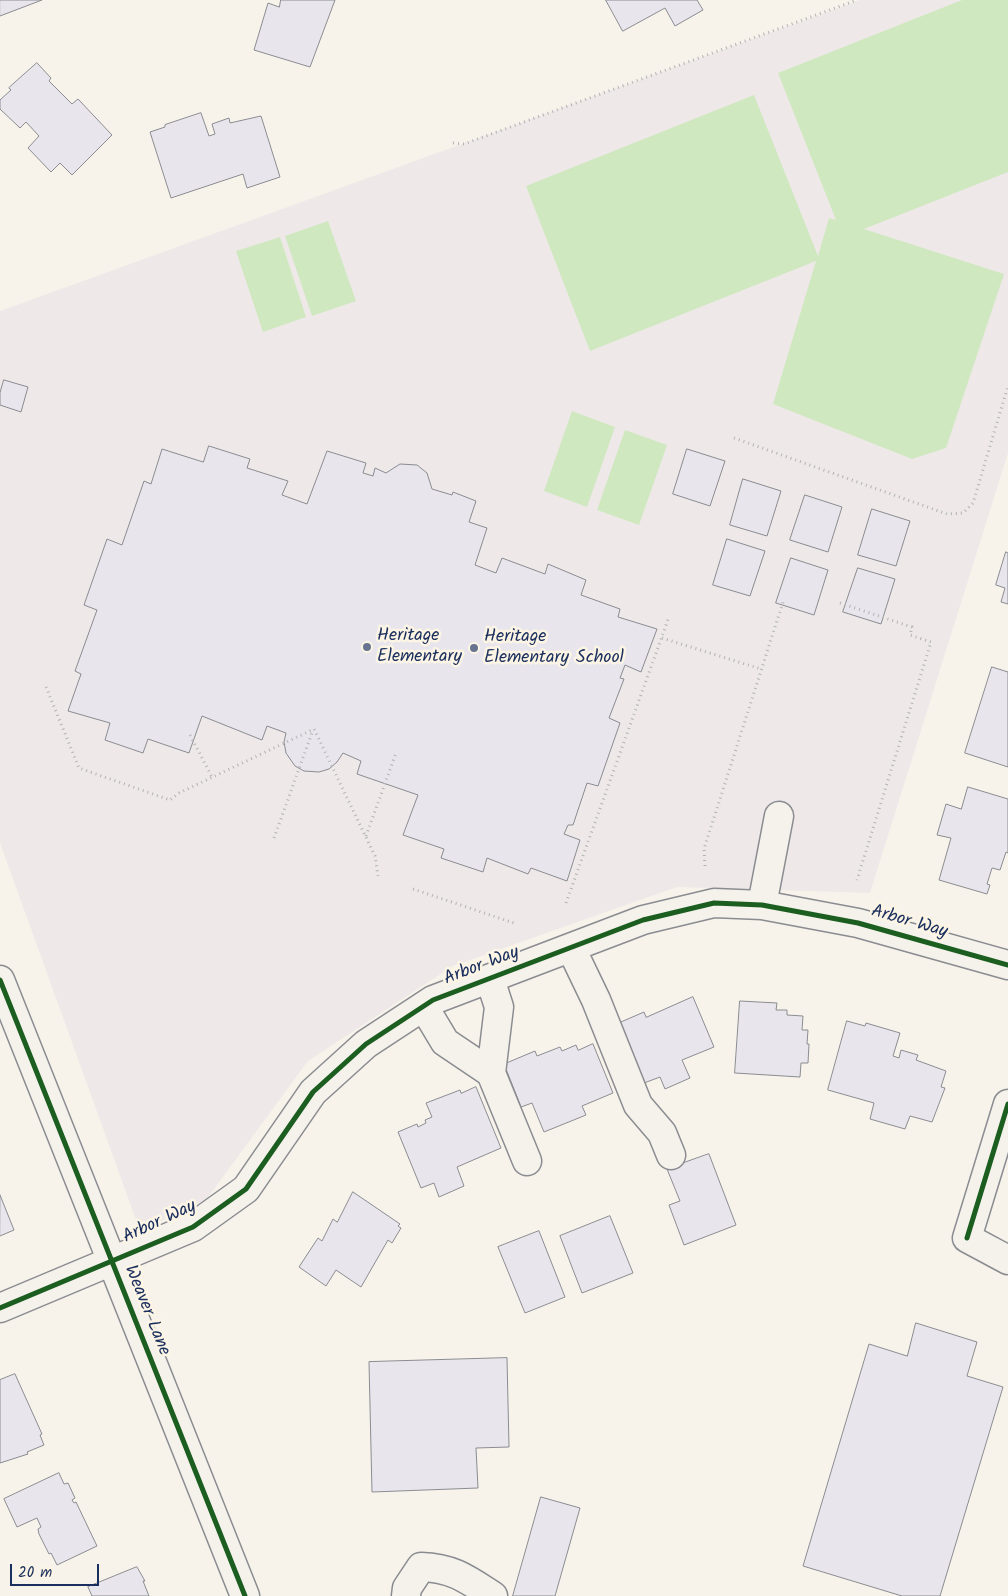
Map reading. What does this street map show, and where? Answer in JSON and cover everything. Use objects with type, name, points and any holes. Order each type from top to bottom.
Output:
[{"type":"street","points":[[762,905],[778,816]]},
{"type":"street","name":"Arbor Way","points":[[0,1308],[193,1227],[246,1189],[313,1092],[366,1044],[433,1000],[643,920],[714,903],[762,905],[858,923],[1008,965]]},
{"type":"street","points":[[572,948],[596,1000],[638,1105],[662,1133],[671,1155]]},
{"type":"street","points":[[490,979],[500,1007],[491,1073],[527,1161]]},
{"type":"street","name":"Weaver Lane","points":[[0,980],[245,1596]]},
{"type":"street","points":[[424,1007],[445,1042],[491,1073]]},
{"type":"street","points":[[1008,1104],[968,1238],[1008,1260]]},
{"type":"street","points":[[406,1596],[407,1588],[421,1567],[441,1568],[493,1596]]},
{"type":"path","points":[[453,143],[464,144],[857,0]]},
{"type":"path","points":[[734,438],[947,514],[963,513],[973,503],[1008,386]]},
{"type":"path","points":[[705,866],[704,849],[784,599]]},
{"type":"path","points":[[840,603],[912,627],[910,636],[931,642],[857,880]]},
{"type":"path","points":[[566,903],[669,617]]},
{"type":"path","points":[[662,638],[761,669]]},
{"type":"path","points":[[46,687],[79,768],[170,800],[179,793],[314,729]]},
{"type":"path","points":[[314,729],[375,856],[378,876]]},
{"type":"path","points":[[274,838],[314,729]]},
{"type":"path","points":[[190,735],[212,777]]},
{"type":"path","points":[[365,837],[396,753]]},
{"type":"path","points":[[413,889],[517,924]]},
{"type":"shaded area","name":"Heritage Elementary School","points":[[860,0],[1008,0],[1008,453],[870,893],[677,887],[453,966],[308,1061],[206,1200],[140,1231],[0,843],[0,311]]},
{"type":"green space","points":[[962,0],[1008,0],[1008,172],[864,229],[1004,274],[946,448],[912,459],[773,404],[816,261],[590,351],[526,186],[754,95],[818,256],[829,218],[836,220],[778,73]]},
{"type":"green space","points":[[328,221],[356,301],[312,316],[285,236]]},
{"type":"green space","points":[[280,237],[306,317],[263,332],[236,251]]},
{"type":"green space","points":[[572,411],[615,427],[587,507],[544,491]]},
{"type":"green space","points":[[625,430],[667,445],[639,525],[597,510]]},
{"type":"building","points":[[0,0],[42,0],[0,16]]},
{"type":"building","points":[[281,0],[335,0],[310,67],[254,50],[268,3],[279,7]]},
{"type":"building","points":[[606,0],[697,0],[703,10],[675,26],[665,8],[623,31]]},
{"type":"building","points":[[37,63],[51,78],[49,81],[72,104],[78,99],[112,135],[72,175],[60,163],[51,172],[28,148],[39,136],[26,122],[20,128],[0,109],[0,100],[11,90],[9,88]]},
{"type":"building","points":[[201,113],[209,136],[215,134],[212,124],[229,118],[230,123],[261,116],[280,177],[247,188],[243,174],[171,198],[150,132]]},
{"type":"building","points":[[4,380],[28,387],[21,412],[0,405],[0,393]]},
{"type":"building","name":"Heritage Elementary","points":[[209,446],[250,459],[247,468],[288,481],[282,495],[307,504],[327,451],[366,463],[363,473],[373,476],[375,468],[386,473],[400,464],[417,465],[427,473],[432,489],[452,495],[453,492],[476,501],[469,522],[487,528],[475,565],[496,573],[502,558],[545,574],[548,564],[586,580],[581,595],[620,609],[618,617],[657,629],[641,672],[625,665],[620,678],[624,679],[609,718],[620,723],[598,786],[587,783],[573,825],[568,825],[564,834],[580,840],[567,881],[531,868],[528,874],[487,858],[483,872],[441,858],[444,849],[403,835],[418,795],[357,774],[361,761],[343,753],[329,769],[319,772],[304,771],[295,766],[286,753],[284,742],[286,733],[267,726],[262,740],[202,716],[189,753],[148,739],[143,753],[105,740],[110,723],[68,711],[81,674],[75,671],[97,610],[84,605],[107,539],[122,545],[144,481],[151,484],[162,449],[203,462]]},
{"type":"building","points":[[687,449],[725,461],[710,506],[673,494]]},
{"type":"building","points":[[743,479],[781,491],[767,536],[730,525]]},
{"type":"building","points":[[805,495],[842,507],[828,552],[790,540]]},
{"type":"building","points":[[872,509],[910,521],[896,566],[858,555]]},
{"type":"building","points":[[727,539],[765,551],[750,596],[713,585]]},
{"type":"building","points":[[1006,552],[1008,553],[1008,604],[1001,602],[1005,588],[996,585]]},
{"type":"building","points":[[791,558],[828,570],[814,615],[776,603]]},
{"type":"building","points":[[858,568],[895,579],[881,624],[843,612]]},
{"type":"building","points":[[992,667],[1008,672],[1008,767],[965,753]]},
{"type":"building","points":[[968,787],[1008,799],[1008,853],[1006,852],[1000,870],[992,868],[987,884],[990,885],[987,894],[939,880],[951,838],[937,835],[946,804],[961,809]]},
{"type":"building","points":[[693,997],[714,1047],[682,1060],[690,1078],[665,1089],[660,1077],[644,1083],[642,1076],[636,1079],[614,1025],[644,1012],[646,1017]]},
{"type":"building","points":[[740,1001],[777,1003],[776,1010],[787,1010],[787,1015],[803,1016],[802,1030],[808,1030],[807,1044],[809,1044],[808,1063],[801,1063],[800,1077],[735,1073]]},
{"type":"building","points":[[847,1021],[865,1026],[866,1023],[900,1033],[893,1056],[899,1058],[901,1050],[918,1055],[916,1060],[946,1071],[941,1087],[945,1088],[932,1122],[910,1116],[905,1129],[870,1119],[874,1103],[828,1090]]},
{"type":"building","points":[[593,1044],[613,1093],[582,1106],[586,1115],[544,1132],[532,1103],[521,1107],[504,1064],[535,1051],[537,1056],[560,1047],[562,1051],[576,1045],[578,1050]]},
{"type":"building","points":[[476,1087],[501,1148],[457,1167],[464,1186],[439,1197],[434,1183],[421,1188],[398,1132],[417,1124],[418,1127],[426,1123],[425,1120],[432,1117],[426,1103],[460,1090],[461,1093]]},
{"type":"building","points":[[709,1154],[736,1225],[684,1245],[669,1205],[680,1201],[667,1169]]},
{"type":"building","points":[[353,1192],[400,1224],[398,1226],[401,1228],[392,1243],[388,1240],[361,1287],[336,1270],[326,1286],[299,1267],[318,1238],[322,1241],[333,1219],[337,1222]]},
{"type":"building","points":[[0,1195],[14,1230],[0,1236]]},
{"type":"building","points":[[610,1216],[633,1273],[582,1293],[560,1236]]},
{"type":"building","points":[[539,1231],[565,1297],[525,1313],[498,1247]]},
{"type":"building","points":[[916,1323],[977,1342],[967,1376],[1003,1387],[940,1596],[902,1596],[803,1566],[869,1344],[907,1356]]},
{"type":"building","points":[[507,1358],[509,1447],[476,1448],[478,1488],[372,1492],[369,1362]]},
{"type":"building","points":[[15,1374],[42,1434],[40,1435],[44,1445],[27,1452],[28,1454],[0,1463],[0,1380]]},
{"type":"building","points":[[59,1473],[64,1484],[68,1483],[75,1498],[72,1500],[74,1503],[76,1502],[97,1546],[57,1565],[39,1534],[38,1529],[41,1527],[37,1518],[17,1527],[4,1499]]},
{"type":"building","points":[[541,1497],[580,1508],[555,1596],[513,1596]]},
{"type":"building","points":[[137,1567],[145,1581],[143,1581],[149,1596],[92,1596],[88,1587]]},
{"type":"cycle path","points":[[0,1308],[193,1227],[246,1189],[313,1092],[366,1044],[433,1000],[643,920],[714,903],[762,905],[858,923],[1008,965]]},
{"type":"cycle path","points":[[0,980],[245,1596]]},
{"type":"cycle path","points":[[967,1238],[1008,1104]]},
{"type":"place","name":"Heritage Elementary","points":[[367,647]]},
{"type":"place","name":"Heritage Elementary School","points":[[474,648]]}]
